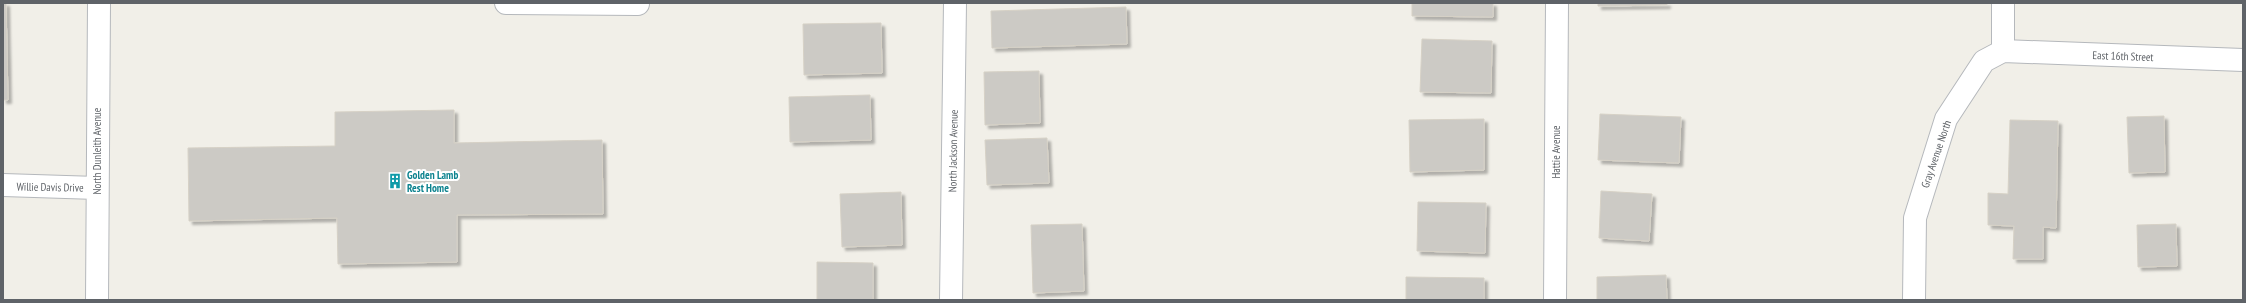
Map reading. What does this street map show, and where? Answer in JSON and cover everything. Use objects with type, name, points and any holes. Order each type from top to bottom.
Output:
[{"type":"street","name":"North Dunleith Avenue","points":[[98,300],[97,188],[99,3]]},
{"type":"street","points":[[506,3],[638,4]]},
{"type":"street","name":"North Jackson Avenue","points":[[951,300],[955,3]]},
{"type":"street","name":"Hattie Avenue","points":[[1555,300],[1557,3]]},
{"type":"street","points":[[2002,51],[2003,3]]},
{"type":"street","name":"East 16th Street","points":[[2002,51],[2243,60]]},
{"type":"street","name":"Gray Avenue North","points":[[1914,300],[1915,218],[1946,119],[1984,61],[2002,51]]},
{"type":"street","name":"Willie Davis Drive","points":[[3,185],[97,188]]},
{"type":"building","points":[[3,3],[6,3],[8,100],[3,100]]},
{"type":"building","points":[[1412,3],[1493,3],[1493,17],[1412,16]]},
{"type":"building","points":[[1598,3],[1667,3],[1667,5],[1598,6]]},
{"type":"building","points":[[1126,7],[1127,44],[992,48],[991,11]]},
{"type":"building","points":[[881,23],[882,73],[804,75],[803,24]]},
{"type":"building","points":[[1422,39],[1492,41],[1491,93],[1420,92]]},
{"type":"building","points":[[1039,71],[1040,123],[985,125],[984,72]]},
{"type":"building","points":[[870,95],[871,140],[790,142],[789,97]]},
{"type":"building","name":"Golden Lamb Rest Home","points":[[454,110],[454,143],[602,140],[603,214],[457,215],[457,262],[338,264],[337,218],[189,221],[188,148],[335,146],[335,112]]},
{"type":"building","points":[[1600,114],[1681,117],[1679,163],[1598,160]]},
{"type":"building","points":[[2164,116],[2165,172],[2129,173],[2127,117]]},
{"type":"building","points":[[1484,119],[1484,170],[1410,172],[1409,120]]},
{"type":"building","points":[[2010,120],[2058,121],[2056,228],[2043,227],[2043,259],[2013,259],[2014,226],[1988,225],[1988,193],[2008,194]]},
{"type":"building","points":[[1047,138],[1049,183],[987,185],[985,140]]},
{"type":"building","points":[[1601,191],[1652,194],[1649,241],[1599,238]]},
{"type":"building","points":[[901,192],[902,245],[842,247],[840,194]]},
{"type":"building","points":[[1418,202],[1486,203],[1485,253],[1417,251]]},
{"type":"building","points":[[1082,224],[1084,291],[1033,293],[1031,225]]},
{"type":"building","points":[[2176,224],[2177,266],[2138,267],[2137,225]]},
{"type":"building","points":[[817,262],[873,263],[873,300],[817,300]]},
{"type":"building","points":[[1666,275],[1667,300],[1597,300],[1597,277]]},
{"type":"building","points":[[1406,277],[1484,278],[1484,300],[1406,300]]},
{"type":"place","name":"Golden Lamb Rest Home","points":[[395,181]]}]
